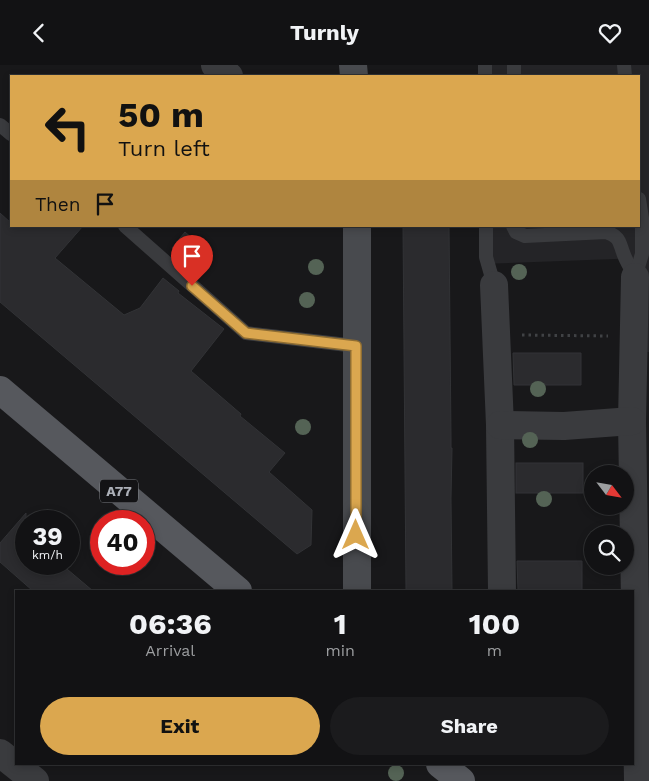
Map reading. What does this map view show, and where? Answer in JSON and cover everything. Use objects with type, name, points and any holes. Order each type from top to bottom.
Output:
[{"type":"main road","name":"A77","points":[[0,390],[237,590]]},
{"type":"main road","points":[[441,765],[460,781]]},
{"type":"street","points":[[214,65],[228,75]]},
{"type":"street","points":[[356,590],[357,227]]},
{"type":"street","points":[[635,277],[632,421],[638,781]]},
{"type":"street","points":[[494,285],[500,425],[502,590]]},
{"type":"street","points":[[500,425],[564,426],[632,421]]},
{"type":"street","points":[[0,753],[35,781]]},
{"type":"lane","points":[[0,125],[10,134]]},
{"type":"lane","points":[[635,277],[642,254],[640,205]]},
{"type":"lane","points":[[126,227],[246,333],[356,346]]},
{"type":"lane","points":[[486,227],[486,257],[494,285]]},
{"type":"lane","points":[[514,227],[516,232],[526,236],[606,231],[614,235],[622,245],[624,254],[635,277]]},
{"type":"path","points":[[496,335],[634,336]]},
{"type":"shaded area","points":[[479,65],[649,65],[649,352],[642,352],[642,258],[481,264],[480,227],[640,227],[640,75],[479,75]]},
{"type":"building","points":[[0,213],[10,222],[10,227],[82,227],[55,258],[124,315],[140,308],[163,278],[179,291],[178,293],[224,329],[191,371],[241,414],[240,416],[285,453],[269,472],[312,510],[311,545],[297,554],[0,302]]},
{"type":"building","points":[[403,227],[449,227],[452,590],[406,590]]},
{"type":"building","points":[[185,232],[200,245],[187,261],[172,248]]},
{"type":"building","points":[[513,353],[581,353],[581,385],[514,385]]},
{"type":"building","points":[[516,463],[583,463],[583,493],[516,493]]},
{"type":"building","points":[[15,526],[15,575],[74,575],[92,590],[32,590],[0,562],[0,543]]},
{"type":"building","points":[[517,561],[582,561],[582,590],[518,590]]},
{"type":"route","points":[[192,286],[246,333],[356,346],[356,535]]}]
